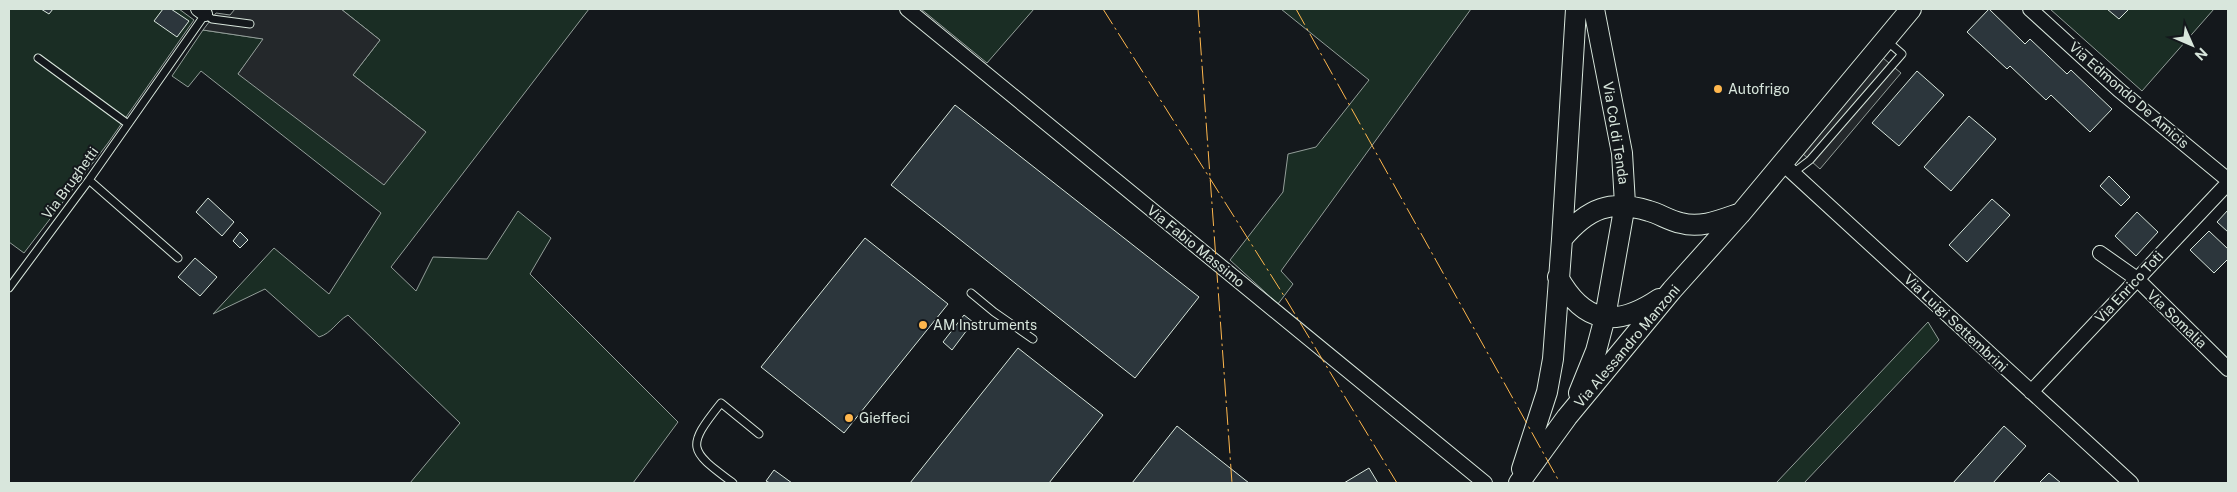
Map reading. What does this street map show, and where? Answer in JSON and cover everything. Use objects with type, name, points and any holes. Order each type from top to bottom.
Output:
[{"type":"main road","points":[[1518,483],[1547,392],[1553,359],[1576,9]]},
{"type":"main road","name":"Via Col di Tenda","points":[[1567,417],[1586,378],[1605,317],[1625,204],[1622,153],[1594,9]]},
{"type":"main road","name":"Via Alessandro Manzoni","points":[[1518,483],[1567,417],[1672,290],[1741,213],[1787,168],[1911,9]]},
{"type":"main road","points":[[1562,239],[1574,225],[1588,214],[1608,206],[1625,204],[1650,211],[1682,224],[1701,224],[1741,213]]},
{"type":"main road","points":[[1558,277],[1568,295],[1581,307],[1605,317],[1624,317],[1642,311],[1672,290]]},
{"type":"street","name":"Via Fabio Massimo","points":[[907,9],[1485,483]]},
{"type":"street","name":"Via Edmondo De Amicis","points":[[2030,9],[2120,90],[2228,182]]},
{"type":"street","name":"Via Luigi Settembrini","points":[[1787,168],[2131,483]]},
{"type":"street","name":"Via Enrico Toti","points":[[2031,392],[2228,182]]},
{"type":"street","name":"Via Somalia","points":[[2100,253],[2137,279],[2228,369]]},
{"type":"lane","points":[[204,10],[212,19],[250,24]]},
{"type":"lane","name":"Via Brughetti","points":[[9,288],[89,180],[204,10]]},
{"type":"lane","points":[[38,58],[128,124]]},
{"type":"lane","points":[[89,180],[178,258]]},
{"type":"lane","points":[[971,293],[994,312],[1033,339]]},
{"type":"lane","points":[[733,483],[703,461],[696,446],[699,431],[721,403],[759,434]]},
{"type":"green space","points":[[9,9],[179,9],[194,20],[108,143],[24,253],[9,242]]},
{"type":"green space","points":[[341,9],[589,9],[391,267],[416,291],[433,257],[487,259],[518,211],[551,238],[530,274],[678,422],[633,483],[410,483],[460,423],[348,315],[327,333],[319,337],[265,289],[213,314],[274,248],[329,294],[381,213],[201,71],[188,87],[172,76],[203,30],[264,39],[238,74],[426,132],[353,75],[380,40]]},
{"type":"green space","points":[[921,9],[1034,9],[987,63]]},
{"type":"green space","points":[[1281,9],[1471,9],[1281,271],[1293,284],[1278,304],[1230,260],[1283,192],[1288,154],[1316,147],[1369,80]]},
{"type":"green space","points":[[2050,9],[2214,9],[2142,91]]},
{"type":"green space","points":[[1928,322],[1939,340],[1804,483],[1776,483]]},
{"type":"shaded area","points":[[235,9],[341,9],[380,40],[353,75],[426,132],[384,185],[238,74],[263,39],[203,30],[216,13],[230,15]]},
{"type":"shaded area","points":[[1883,58],[1901,73],[1820,169],[1802,153]]},
{"type":"building","points":[[41,9],[53,9],[49,14]]},
{"type":"building","points":[[163,9],[171,9],[189,21],[177,37],[154,21]]},
{"type":"building","points":[[1989,9],[2025,44],[2030,39],[2067,74],[2071,70],[2112,109],[2090,132],[2051,95],[2046,100],[2010,66],[2007,69],[1967,32]]},
{"type":"building","points":[[2107,9],[2129,9],[2119,19]]},
{"type":"building","points":[[1917,71],[1944,95],[1899,146],[1872,123]]},
{"type":"building","points":[[955,105],[1199,297],[1135,378],[891,185]]},
{"type":"building","points":[[1969,116],[1996,139],[1951,191],[1924,167]]},
{"type":"building","points":[[2109,176],[2130,197],[2121,206],[2100,186]]},
{"type":"building","points":[[208,198],[234,222],[222,236],[196,212]]},
{"type":"building","points":[[1992,199],[2010,215],[1967,262],[1949,245]]},
{"type":"building","points":[[2228,210],[2228,232],[2217,222]]},
{"type":"building","points":[[2137,212],[2158,232],[2136,256],[2115,236]]},
{"type":"building","points":[[2209,231],[2228,249],[2228,259],[2214,273],[2190,250]]},
{"type":"building","points":[[240,232],[248,240],[240,248],[233,241]]},
{"type":"building","points":[[865,238],[948,304],[844,433],[761,367]]},
{"type":"building","points":[[195,258],[217,277],[200,296],[178,277]]},
{"type":"building","points":[[964,315],[973,322],[952,350],[943,342]]},
{"type":"building","points":[[1018,348],[1103,415],[1049,483],[910,483]]},
{"type":"building","points":[[1177,426],[1249,483],[1132,483]]},
{"type":"building","points":[[2004,426],[2026,446],[1993,483],[1953,483]]},
{"type":"building","points":[[1369,468],[1378,483],[1344,483]]},
{"type":"building","points":[[774,470],[792,483],[770,483],[766,481]]},
{"type":"building","points":[[2049,473],[2061,483],[2039,483]]},
{"type":"power","points":[[1103,9],[1281,291],[1397,483]]},
{"type":"power","points":[[1198,9],[1232,483]]},
{"type":"power","points":[[1296,9],[1560,483]]},
{"type":"place","name":"Autofrigo","points":[[1718,89]]},
{"type":"place","name":"AM Instruments","points":[[923,325]]},
{"type":"place","name":"Gieffeci","points":[[849,418]]}]
